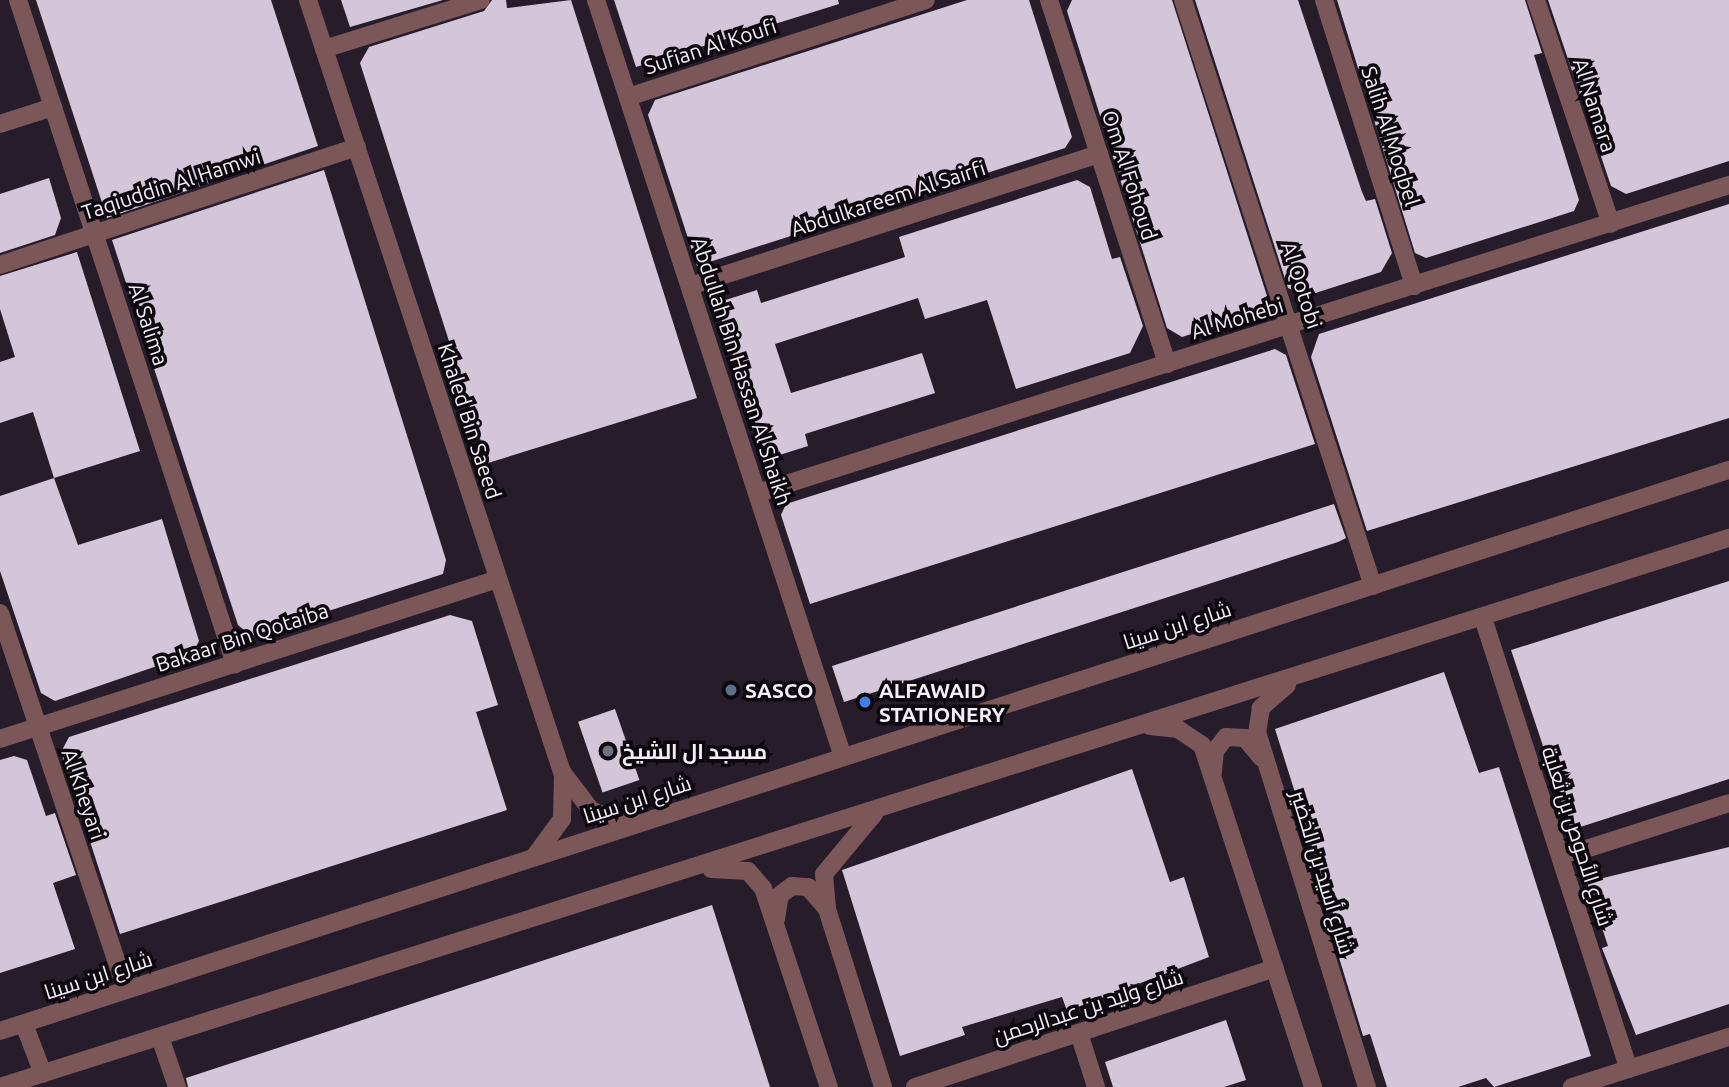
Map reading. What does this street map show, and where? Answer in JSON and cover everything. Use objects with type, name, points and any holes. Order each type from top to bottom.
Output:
[{"type":"street","name":"Al Salima","points":[[18,0],[235,664]]},
{"type":"street","name":"Khaled Bin Saeed","points":[[308,0],[562,772],[591,810],[628,826]]},
{"type":"street","points":[[324,49],[481,0]]},
{"type":"street","name":"Abdullah Bin Hassan Al Shaikh","points":[[596,0],[843,757]]},
{"type":"street","name":"Sufian Al Koufi","points":[[628,97],[926,0]]},
{"type":"street","name":"Om Al Fohoud","points":[[1049,0],[1167,364]]},
{"type":"street","name":"Al Qotobi","points":[[1184,0],[1373,586]]},
{"type":"street","name":"Salih Al Moqbel","points":[[1324,0],[1414,286]]},
{"type":"street","name":"Al Namara","points":[[1536,0],[1611,224]]},
{"type":"street","points":[[0,124],[53,107]]},
{"type":"street","name":"Taqiuddin Al Hamwi","points":[[0,265],[357,147]]},
{"type":"street","name":"Abdulkareem Al Sairfi","points":[[690,286],[1099,154]]},
{"type":"street","name":"Al Mohebi","points":[[758,493],[1729,185]]},
{"type":"street","name":"شارع ابن سينا","points":[[0,1031],[1729,470]]},
{"type":"street","points":[[0,1087],[877,812],[1139,725],[1292,680],[1729,538]]},
{"type":"street","name":"Bakaar Bin Qotaiba","points":[[0,739],[498,579]]},
{"type":"street","name":"Al Kheyari","points":[[0,613],[126,989]]},
{"type":"street","name":"شارع الأحوص بن ثعلبة","points":[[1483,618],[1629,1069]]},
{"type":"street","name":"شارع أسيد بن الخضير","points":[[1292,680],[1261,709],[1257,732],[1367,1087]]},
{"type":"street","points":[[1139,725],[1178,729],[1202,745],[1313,1087]]},
{"type":"street","points":[[1213,776],[1215,751],[1226,737],[1245,738],[1264,761]]},
{"type":"street","points":[[534,857],[562,819],[562,772]]},
{"type":"street","points":[[1561,857],[1729,803]]},
{"type":"street","points":[[877,812],[840,847],[824,874],[827,909],[883,1087]]},
{"type":"street","points":[[697,869],[748,871],[763,888],[830,1087]]},
{"type":"street","points":[[776,921],[780,895],[792,886],[808,887],[827,909]]},
{"type":"street","name":"شارع وليد بن عبدالرحمن","points":[[915,1087],[1275,968]]},
{"type":"street","points":[[24,1024],[43,1074]]},
{"type":"street","points":[[1079,1033],[1096,1087]]},
{"type":"street","points":[[160,1037],[177,1087]]},
{"type":"street","points":[[1572,1087],[1729,1037]]},
{"type":"building","points":[[36,0],[271,0],[318,146],[107,218]]},
{"type":"building","points":[[341,0],[443,0],[350,27]]},
{"type":"building","points":[[492,0],[506,0],[507,8],[571,0],[697,398],[488,463],[360,63],[369,47],[484,11]]},
{"type":"building","points":[[614,0],[838,0],[839,4],[636,67]]},
{"type":"building","points":[[967,0],[1029,0],[1072,137],[1065,148],[697,266],[648,115],[655,100]]},
{"type":"building","points":[[1072,0],[1172,0],[1267,296],[1258,312],[1182,337],[1167,328],[1067,11]]},
{"type":"building","points":[[1195,0],[1298,0],[1362,192],[1366,201],[1375,199],[1392,253],[1381,272],[1306,296],[1288,288]]},
{"type":"building","points":[[1337,0],[1525,0],[1542,53],[1534,55],[1579,200],[1574,211],[1426,258],[1415,253]]},
{"type":"building","points":[[1548,0],[1729,0],[1729,161],[1626,194],[1611,186]]},
{"type":"building","points":[[324,170],[446,560],[443,574],[251,636],[238,625],[112,240]]},
{"type":"building","points":[[49,178],[61,218],[55,235],[0,253],[0,194]]},
{"type":"building","points":[[1077,180],[1090,187],[1112,259],[1120,257],[1143,326],[1130,353],[1016,389],[987,300],[925,319],[918,298],[775,344],[791,393],[922,353],[935,393],[805,434],[808,446],[767,459],[716,303],[757,290],[761,303],[905,257],[899,237]]},
{"type":"building","points":[[1729,204],[1729,418],[1367,531],[1311,357],[1319,334]]},
{"type":"building","points":[[77,252],[140,451],[54,478],[33,412],[0,423],[0,362],[15,357],[0,309],[0,276]]},
{"type":"building","points":[[1275,349],[1286,355],[1315,444],[810,604],[781,515],[786,504]]},
{"type":"building","points":[[54,478],[78,545],[162,519],[199,641],[192,654],[55,701],[41,693],[0,571],[0,496]]},
{"type":"building","points":[[1334,504],[1346,538],[1338,542],[844,702],[832,666]]},
{"type":"building","points":[[1729,581],[1729,779],[1571,830],[1511,650]]},
{"type":"building","points":[[450,615],[472,621],[498,705],[476,712],[507,810],[120,934],[61,752],[69,737]]},
{"type":"building","points":[[1444,672],[1479,773],[1499,767],[1591,1056],[1494,1087],[1486,1078],[1458,1087],[1387,1087],[1370,1034],[1363,1036],[1330,928],[1337,926],[1275,729]]},
{"type":"building","name":"مسجد ال الشيخ","points":[[615,709],[639,780],[603,793],[578,722]]},
{"type":"building","points":[[14,756],[27,760],[46,816],[55,813],[76,875],[53,883],[75,949],[0,973],[0,760]]},
{"type":"building","points":[[1132,769],[1170,882],[1184,877],[1209,957],[1067,1011],[1062,997],[962,1027],[965,1035],[900,1056],[842,870]]},
{"type":"building","points":[[1729,847],[1729,1004],[1636,1035],[1602,948],[1608,946],[1587,882]]},
{"type":"building","points":[[712,905],[770,1087],[188,1087],[186,1078]]},
{"type":"building","points":[[1226,1020],[1246,1080],[1224,1087],[1113,1087],[1105,1062]]},
{"type":"place","name":"SASCO","points":[[731,690]]},
{"type":"place","name":"ALFAWAID STATIONERY","points":[[865,702]]},
{"type":"place","name":"مسجد ال الشيخ","points":[[608,751]]}]
